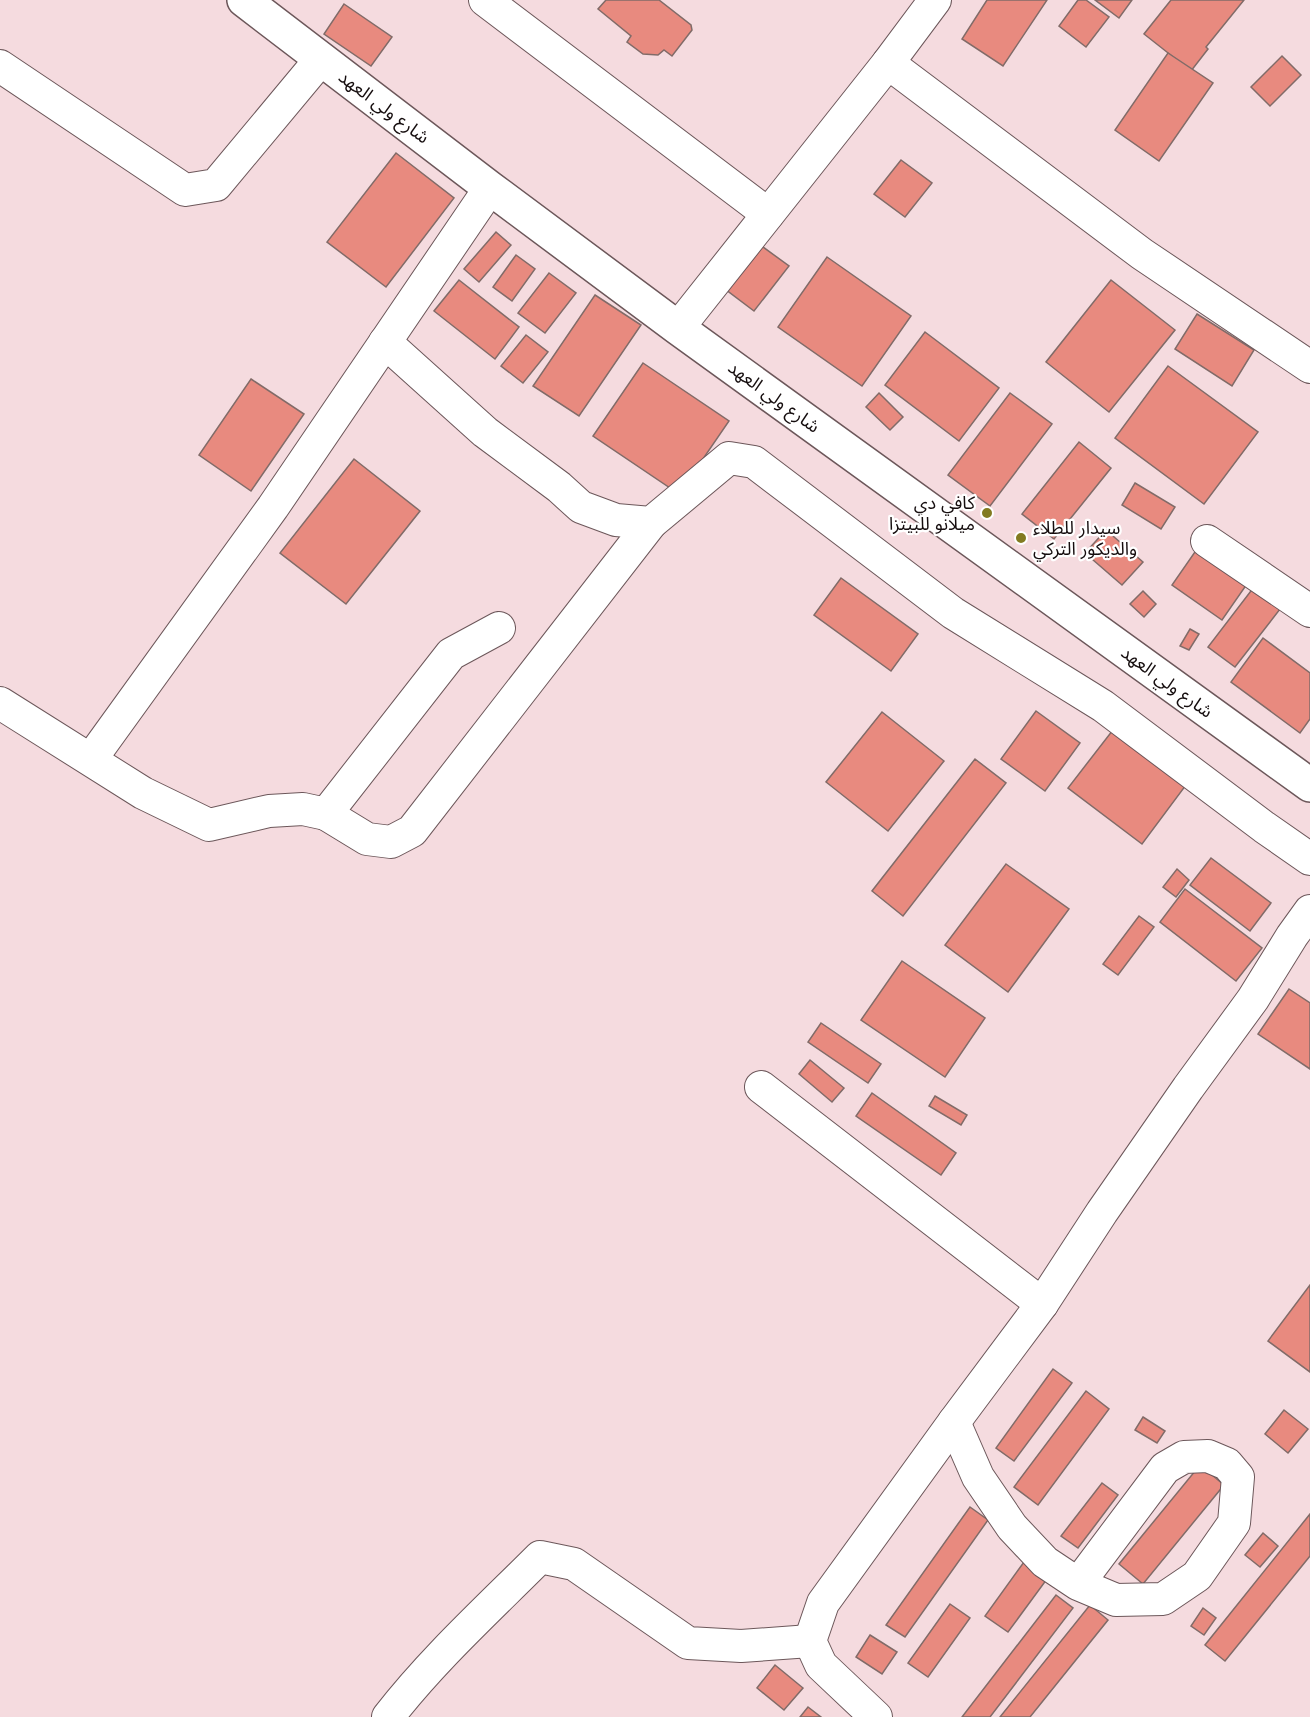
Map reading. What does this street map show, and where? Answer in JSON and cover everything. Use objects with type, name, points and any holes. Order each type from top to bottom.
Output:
[{"type":"main road","name":"شارع ولي العهد","points":[[244,0],[678,328],[1310,785]]},
{"type":"street","points":[[485,0],[768,214]]},
{"type":"street","points":[[678,328],[888,63],[935,0]]},
{"type":"street","points":[[0,66],[185,190],[216,185],[321,59]]},
{"type":"street","points":[[888,63],[1142,254],[1310,367]]},
{"type":"street","points":[[91,759],[273,507],[490,188]]},
{"type":"street","points":[[385,342],[485,432],[559,487],[581,507],[616,520],[651,523]]},
{"type":"street","points":[[0,703],[143,793],[209,825],[269,811],[303,809],[326,814],[367,839],[391,842],[412,831],[651,523],[729,458],[753,462],[953,613],[1103,706],[1310,859]]},
{"type":"street","points":[[1207,542],[1310,611]]},
{"type":"street","points":[[326,814],[451,654],[499,628]]},
{"type":"street","points":[[876,1717],[821,1665],[810,1641],[823,1603],[1042,1304],[1102,1212],[1253,999],[1310,911]]},
{"type":"street","points":[[761,1087],[1042,1304]]},
{"type":"street","points":[[954,1422],[978,1476],[1012,1527],[1045,1562],[1078,1584],[1116,1600],[1163,1599],[1197,1576],[1234,1523],[1238,1476],[1227,1464],[1208,1456],[1184,1457],[1165,1468],[1078,1584]]},
{"type":"street","points":[[388,1717],[433,1663],[540,1557],[574,1563],[688,1643],[741,1646],[810,1641]]},
{"type":"building","points":[[606,0],[659,0],[691,25],[692,30],[672,56],[664,50],[658,55],[643,54],[627,42],[631,36],[598,9]]},
{"type":"building","points":[[987,0],[1047,0],[1003,66],[962,39]]},
{"type":"building","points":[[1078,0],[1086,0],[1109,17],[1086,47],[1059,26]]},
{"type":"building","points":[[1095,0],[1132,0],[1119,18]]},
{"type":"building","points":[[1171,0],[1244,0],[1206,47],[1208,49],[1191,71],[1144,34]]},
{"type":"building","points":[[344,4],[392,37],[371,66],[324,34]]},
{"type":"building","points":[[1168,53],[1213,83],[1159,161],[1115,130]]},
{"type":"building","points":[[1282,56],[1301,75],[1270,106],[1251,87]]},
{"type":"building","points":[[396,153],[454,198],[386,287],[327,242]]},
{"type":"building","points":[[901,160],[932,183],[905,217],[874,194]]},
{"type":"building","points":[[496,232],[511,245],[479,282],[464,269]]},
{"type":"building","points":[[759,244],[789,266],[754,311],[725,289]]},
{"type":"building","points":[[516,255],[535,269],[512,301],[493,287]]},
{"type":"building","points":[[827,257],[911,316],[862,386],[778,327]]},
{"type":"building","points":[[549,273],[576,293],[545,333],[518,313]]},
{"type":"building","points":[[459,280],[519,327],[495,359],[434,311]]},
{"type":"building","points":[[1111,280],[1175,330],[1109,412],[1046,362]]},
{"type":"building","points":[[595,295],[641,325],[579,416],[533,386]]},
{"type":"building","points":[[1197,314],[1254,350],[1232,386],[1175,349]]},
{"type":"building","points":[[925,332],[999,388],[959,441],[885,385]]},
{"type":"building","points":[[526,335],[548,352],[523,383],[501,366]]},
{"type":"building","points":[[643,363],[729,421],[679,494],[593,436]]},
{"type":"building","points":[[1168,366],[1258,432],[1204,504],[1115,438]]},
{"type":"building","points":[[251,379],[304,414],[251,491],[199,455]]},
{"type":"building","points":[[879,393],[903,417],[890,430],[866,407]]},
{"type":"building","points":[[1010,393],[1052,424],[990,506],[948,475]]},
{"type":"building","points":[[1079,442],[1111,468],[1054,539],[1022,514]]},
{"type":"building","points":[[354,459],[420,511],[346,604],[280,553]]},
{"type":"building","points":[[1135,483],[1175,507],[1161,529],[1122,505]]},
{"type":"building","points":[[1106,530],[1143,562],[1122,585],[1085,553]]},
{"type":"building","points":[[1197,549],[1247,584],[1222,620],[1172,585]]},
{"type":"building","points":[[841,578],[918,634],[891,671],[814,615]]},
{"type":"building","points":[[1257,583],[1284,604],[1235,667],[1208,647]]},
{"type":"building","points":[[1143,591],[1156,604],[1144,617],[1130,604]]},
{"type":"building","points":[[1190,629],[1199,634],[1189,650],[1180,646]]},
{"type":"building","points":[[1263,638],[1310,673],[1310,719],[1300,733],[1231,682]]},
{"type":"building","points":[[1036,711],[1080,743],[1045,791],[1001,759]]},
{"type":"building","points":[[882,712],[944,761],[888,831],[826,782]]},
{"type":"building","points":[[1116,726],[1189,781],[1142,844],[1068,788]]},
{"type":"building","points":[[975,759],[1006,783],[903,916],[872,891]]},
{"type":"building","points":[[1211,858],[1271,903],[1250,931],[1190,885]]},
{"type":"building","points":[[1006,864],[1069,909],[1008,992],[945,945]]},
{"type":"building","points":[[1177,869],[1189,880],[1176,897],[1163,887]]},
{"type":"building","points":[[1185,889],[1262,948],[1236,981],[1160,922]]},
{"type":"building","points":[[1139,916],[1154,927],[1118,975],[1103,964]]},
{"type":"building","points":[[902,961],[985,1018],[945,1077],[861,1020]]},
{"type":"building","points":[[1289,989],[1310,1003],[1310,1069],[1258,1034]]},
{"type":"building","points":[[821,1023],[881,1064],[868,1083],[808,1042]]},
{"type":"building","points":[[810,1060],[844,1088],[832,1102],[799,1074]]},
{"type":"building","points":[[872,1093],[956,1153],[941,1175],[856,1116]]},
{"type":"building","points":[[935,1096],[967,1115],[961,1125],[929,1106]]},
{"type":"building","points":[[1310,1285],[1310,1372],[1268,1341]]},
{"type":"building","points":[[1053,1369],[1072,1383],[1014,1461],[996,1448]]},
{"type":"building","points":[[1086,1391],[1109,1409],[1038,1505],[1014,1487]]},
{"type":"building","points":[[1284,1410],[1308,1429],[1288,1453],[1265,1434]]},
{"type":"building","points":[[1143,1417],[1165,1431],[1157,1443],[1135,1430]]},
{"type":"building","points":[[1200,1465],[1224,1485],[1143,1584],[1119,1564]]},
{"type":"building","points":[[1102,1483],[1118,1495],[1078,1548],[1061,1536]]},
{"type":"building","points":[[970,1507],[988,1520],[905,1637],[886,1625]]},
{"type":"building","points":[[1310,1514],[1310,1556],[1225,1661],[1205,1645]]},
{"type":"building","points":[[1263,1533],[1278,1546],[1260,1567],[1245,1555]]},
{"type":"building","points":[[1024,1562],[1047,1579],[1008,1632],[985,1616]]},
{"type":"building","points":[[1056,1595],[1073,1608],[990,1717],[962,1717]]},
{"type":"building","points":[[950,1604],[970,1618],[928,1677],[908,1663]]},
{"type":"building","points":[[1090,1605],[1108,1620],[1030,1717],[1000,1717]]},
{"type":"building","points":[[1203,1608],[1216,1618],[1204,1635],[1191,1626]]},
{"type":"building","points":[[870,1635],[897,1652],[882,1674],[856,1657]]},
{"type":"building","points":[[775,1665],[803,1688],[784,1710],[757,1688]]},
{"type":"building","points":[[808,1707],[821,1717],[800,1717]]},
{"type":"place","name":"كافي دي ميلانو للبيتزا","points":[[987,513]]},
{"type":"place","name":"سيدار للطلاء والديكور التركي","points":[[1021,538]]}]
